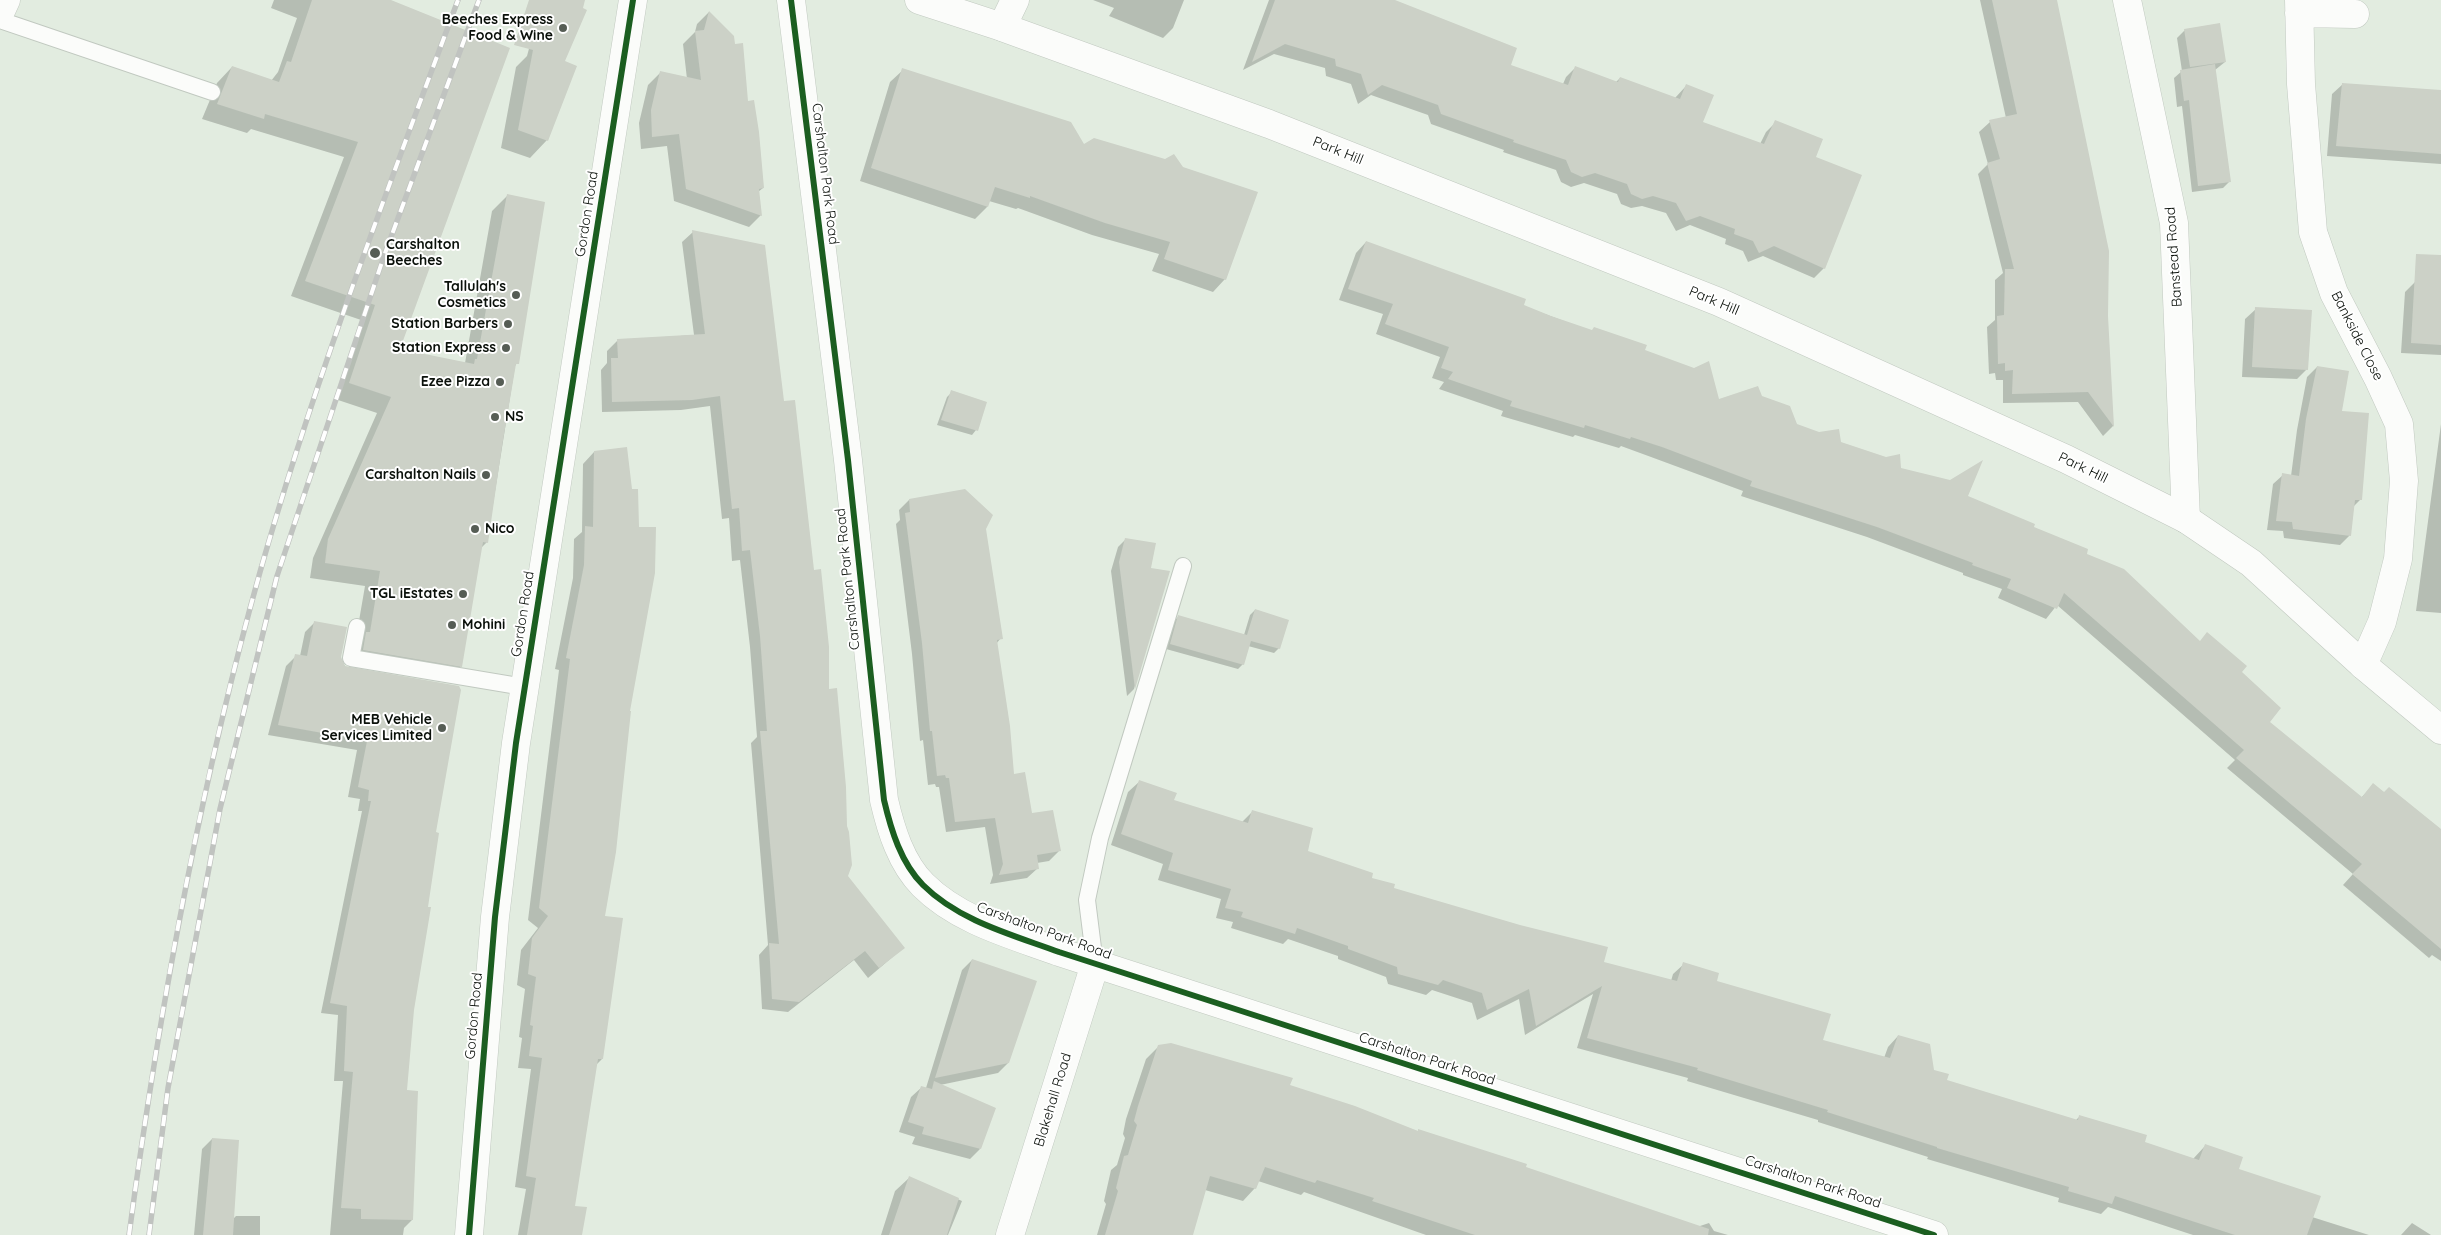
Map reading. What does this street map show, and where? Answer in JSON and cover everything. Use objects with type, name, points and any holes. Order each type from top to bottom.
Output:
[{"type":"street","points":[[0,13],[6,0]]},
{"type":"street","name":"Gordon Road","points":[[469,1235],[495,917],[524,687],[633,0]]},
{"type":"street","name":"Carshalton Park Road","points":[[791,0],[848,460],[884,800],[891,831],[906,862],[922,885],[965,915],[1003,932],[1095,964],[1934,1235]]},
{"type":"street","name":"Park Hill","points":[[919,0],[1002,27],[1268,124],[1718,302],[2057,454],[2186,519],[2251,563],[2363,666],[2441,730]]},
{"type":"street","points":[[1002,27],[1014,0]]},
{"type":"street","name":"Banstead Road","points":[[2127,0],[2174,223],[2186,519]]},
{"type":"street","points":[[2299,7],[2355,14]]},
{"type":"street","name":"Bankside Close","points":[[2299,7],[2301,84],[2313,232],[2334,293],[2378,378],[2399,424],[2404,481],[2398,559],[2382,622],[2363,666]]},
{"type":"street","name":"Blakehall Road","points":[[1010,1235],[1095,964]]},
{"type":"lane","points":[[0,20],[212,92]]},
{"type":"lane","points":[[1095,964],[1087,900],[1100,838],[1183,566]]},
{"type":"lane","points":[[357,627],[351,658],[524,687]]},
{"type":"building","points":[[312,0],[391,0],[510,48],[400,349],[474,364],[475,359],[477,359],[507,194],[545,202],[519,364],[516,364],[502,446],[488,543],[483,542],[462,667],[363,650],[366,632],[370,632],[380,571],[325,563],[328,539],[391,397],[349,383],[375,305],[305,281],[358,142],[265,114],[264,119],[217,104],[232,66],[279,82],[287,61],[291,62]]},
{"type":"building","points":[[529,0],[585,0],[583,8],[587,10],[565,61],[577,66],[548,141],[518,130],[533,50],[514,45]]},
{"type":"building","points":[[1275,0],[1395,0],[1517,48],[1511,65],[1568,85],[1575,66],[1618,82],[1620,77],[1680,99],[1686,84],[1714,95],[1703,122],[1764,144],[1775,120],[1823,139],[1816,157],[1862,175],[1825,269],[1774,246],[1759,253],[1753,241],[1734,234],[1735,229],[1700,216],[1686,221],[1676,203],[1653,196],[1642,199],[1631,194],[1627,184],[1595,173],[1582,177],[1571,172],[1566,160],[1441,114],[1438,105],[1382,85],[1368,95],[1361,74],[1336,66],[1335,59],[1285,44],[1252,62]]},
{"type":"building","points":[[1992,0],[2057,0],[2109,251],[2108,316],[2114,427],[2088,392],[2012,394],[2013,370],[2005,371],[2005,363],[1998,364],[1997,316],[2004,315],[2005,269],[2014,269],[1987,163],[2000,159],[1989,120],[2017,114]]},
{"type":"building","points":[[709,11],[734,36],[735,44],[743,43],[748,101],[754,100],[759,132],[764,188],[759,189],[762,216],[686,189],[679,134],[652,137],[651,110],[660,71],[701,80],[695,31],[704,30]]},
{"type":"building","points":[[2220,23],[2226,62],[2190,67],[2184,29]]},
{"type":"building","points":[[2215,64],[2231,182],[2198,186],[2189,100],[2184,101],[2180,70]]},
{"type":"building","points":[[902,68],[1071,122],[1084,144],[1094,138],[1165,159],[1174,154],[1183,167],[1258,192],[1226,280],[1164,259],[1170,242],[1105,223],[1030,196],[1030,198],[995,187],[988,207],[871,168]]},
{"type":"building","points":[[2342,83],[2441,90],[2441,154],[2336,146]]},
{"type":"building","points":[[692,230],[765,245],[784,401],[795,400],[814,570],[821,569],[829,647],[829,689],[837,688],[846,787],[847,826],[852,865],[848,876],[905,948],[879,968],[865,951],[799,1002],[772,999],[769,943],[779,944],[760,731],[767,731],[760,636],[750,550],[742,551],[739,508],[732,509],[720,396],[692,400],[612,402],[611,358],[618,358],[617,339],[705,334]]},
{"type":"building","points":[[1366,241],[1526,299],[1524,305],[1551,316],[1592,330],[1594,327],[1647,345],[1645,350],[1694,368],[1709,361],[1719,399],[1758,386],[1762,396],[1790,406],[1797,424],[1819,432],[1839,429],[1841,442],[1886,457],[1900,454],[1901,468],[1950,480],[1983,460],[1968,496],[2035,524],[2034,527],[2088,549],[2087,554],[2124,569],[2200,641],[2207,632],[2247,666],[2242,672],[2281,708],[2270,722],[2362,797],[2373,783],[2384,792],[2389,787],[2441,829],[2441,949],[2352,874],[2362,864],[2236,758],[2244,750],[2064,593],[2057,609],[2007,588],[2011,579],[1972,565],[1973,563],[1877,527],[1750,486],[1752,481],[1662,447],[1585,425],[1584,428],[1510,406],[1512,401],[1448,379],[1453,372],[1441,368],[1449,347],[1385,324],[1393,304],[1348,289]]},
{"type":"building","points":[[2416,254],[2441,255],[2441,345],[2411,343]]},
{"type":"building","points":[[2255,307],[2312,310],[2308,370],[2252,367]]},
{"type":"building","points":[[2317,366],[2349,371],[2342,411],[2369,413],[2362,500],[2355,500],[2351,536],[2293,529],[2292,522],[2276,521],[2282,473],[2299,476],[2306,419]]},
{"type":"building","points":[[951,390],[987,402],[978,431],[941,420]]},
{"type":"building","points":[[627,447],[632,489],[638,489],[639,527],[656,527],[655,573],[630,711],[616,852],[605,916],[623,918],[603,1059],[598,1059],[575,1206],[587,1207],[582,1235],[527,1235],[536,1178],[526,1176],[542,1058],[529,1056],[533,1026],[530,1025],[536,977],[528,974],[532,938],[548,916],[539,908],[570,659],[566,658],[584,565],[585,526],[593,527],[594,451]]},
{"type":"building","points":[[965,489],[993,515],[986,529],[1003,639],[997,640],[1010,726],[1014,774],[1025,772],[1032,813],[1053,810],[1061,851],[1037,855],[1039,869],[999,875],[1003,864],[995,818],[955,822],[949,778],[946,778],[945,775],[937,776],[932,731],[930,731],[922,643],[905,513],[910,512],[909,499]]},
{"type":"building","points":[[1125,538],[1156,543],[1151,568],[1170,571],[1135,689],[1119,562]]},
{"type":"building","points":[[1255,609],[1289,620],[1280,649],[1251,641],[1244,665],[1170,644],[1178,615],[1247,635]]},
{"type":"building","points":[[314,621],[347,627],[341,657],[345,666],[459,686],[461,690],[436,832],[439,833],[428,907],[431,907],[414,1010],[407,1090],[418,1091],[413,1220],[361,1219],[361,1209],[341,1208],[353,1072],[344,1071],[347,1006],[330,1003],[371,801],[368,801],[369,790],[358,787],[367,741],[278,725],[295,654],[307,656]]},
{"type":"building","points":[[1139,780],[1177,793],[1174,800],[1248,823],[1252,810],[1313,828],[1308,851],[1373,873],[1372,878],[1395,884],[1394,888],[1520,925],[1608,947],[1604,962],[1677,981],[1683,962],[1719,973],[1717,981],[1831,1014],[1823,1040],[1890,1058],[1898,1035],[1930,1044],[1934,1070],[1949,1074],[1947,1080],[2078,1120],[2079,1115],[2147,1135],[2145,1142],[2199,1160],[2205,1144],[2243,1157],[2239,1169],[2321,1196],[2307,1235],[2235,1235],[2115,1196],[2112,1204],[2068,1191],[2069,1187],[1937,1148],[1827,1112],[1828,1110],[1697,1070],[1698,1068],[1587,1038],[1602,986],[1536,1026],[1529,989],[1487,1010],[1482,993],[1443,980],[1438,985],[1398,974],[1397,967],[1348,949],[1348,946],[1297,928],[1295,934],[1241,917],[1243,912],[1225,908],[1231,889],[1168,870],[1173,853],[1121,834]]},
{"type":"building","points":[[972,959],[1037,981],[1009,1063],[935,1078]]},
{"type":"building","points":[[1171,1043],[1293,1078],[1290,1085],[1355,1106],[1418,1131],[1418,1129],[1527,1164],[1526,1167],[1709,1229],[1708,1235],[1475,1235],[1372,1201],[1374,1198],[1317,1180],[1315,1183],[1265,1167],[1256,1189],[1210,1176],[1193,1235],[1105,1235],[1118,1191],[1116,1188],[1124,1156],[1128,1155],[1137,1125],[1134,1121],[1138,1106],[1158,1045]]},
{"type":"building","points":[[934,1081],[996,1108],[981,1149],[922,1134],[924,1127],[908,1122],[921,1086],[932,1089]]},
{"type":"building","points":[[212,1138],[239,1140],[233,1235],[203,1235]]},
{"type":"building","points":[[909,1176],[959,1198],[947,1235],[889,1235]]},
{"type":"railway","points":[[129,1235],[154,1068],[183,901],[218,736],[238,654],[281,499],[304,427],[379,213],[458,0]]},
{"type":"railway","points":[[149,1235],[168,1088],[220,809],[277,576],[384,256],[479,0]]},
{"type":"cycle path","points":[[469,1235],[495,917],[516,743],[633,0]]},
{"type":"cycle path","points":[[791,0],[848,460],[884,800],[898,846],[909,867],[923,885],[937,898],[970,918],[1005,933],[1059,952],[1934,1235]]},
{"type":"place","name":"Beeches Express Food & Wine","points":[[563,28]]},
{"type":"place","name":"Carshalton Beeches","points":[[375,253]]},
{"type":"place","name":"Tallulah's Cosmetics","points":[[516,295]]},
{"type":"place","name":"Station Barbers","points":[[508,324]]},
{"type":"place","name":"Station Express","points":[[506,348]]},
{"type":"place","name":"Ezee Pizza","points":[[500,382]]},
{"type":"place","name":"NS","points":[[495,417]]},
{"type":"place","name":"Carshalton Nails","points":[[486,475]]},
{"type":"place","name":"Nico","points":[[475,529]]},
{"type":"place","name":"TGL iEstates","points":[[463,594]]},
{"type":"place","name":"Mohini","points":[[452,625]]},
{"type":"place","name":"MEB Vehicle Services Limited","points":[[442,728]]}]
